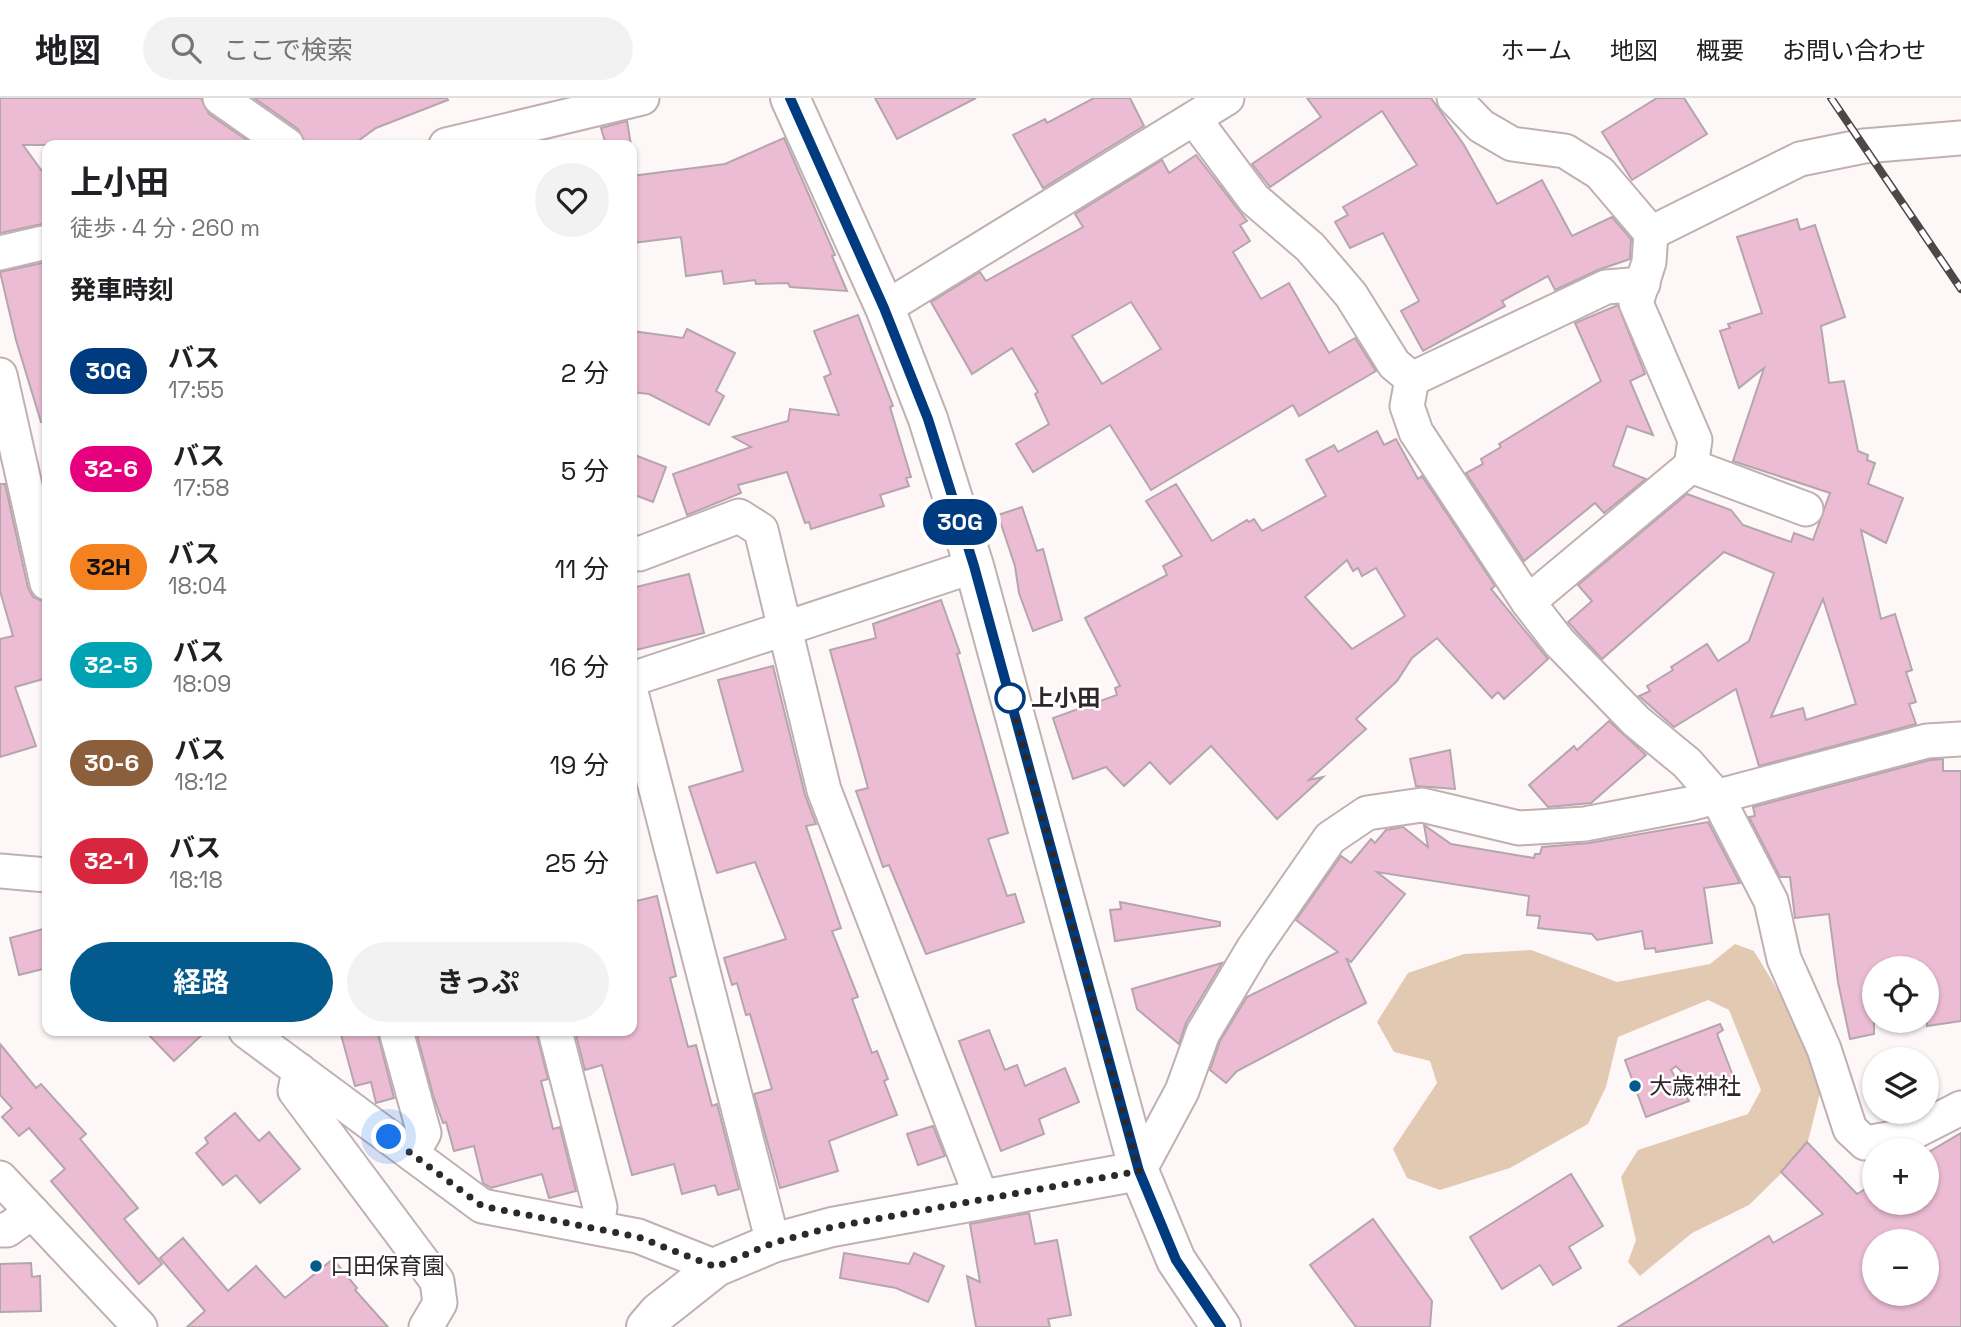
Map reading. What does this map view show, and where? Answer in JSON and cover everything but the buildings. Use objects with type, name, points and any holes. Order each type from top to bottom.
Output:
[{"type":"main road","points":[[790,98],[884,308],[928,419],[974,566],[1139,1171],[1176,1260],[1221,1327]]},
{"type":"main road","points":[[646,1327],[658,1313],[716,1267],[773,1243],[832,1227],[1139,1171]]},
{"type":"street","points":[[220,98],[280,140]]},
{"type":"street","points":[[467,140],[642,98]]},
{"type":"street","points":[[884,308],[1227,98]]},
{"type":"street","points":[[1454,98],[1481,126],[1512,144],[1565,151],[1600,173],[1651,233],[1649,262],[1636,303],[1695,440],[1691,466],[1528,602]]},
{"type":"street","points":[[1195,120],[1254,199],[1310,247],[1351,295],[1394,365],[1412,379]]},
{"type":"street","points":[[1651,233],[1800,159],[1864,146],[1961,138]]},
{"type":"street","points":[[0,253],[42,243]]},
{"type":"street","points":[[1412,379],[1605,287],[1643,284]]},
{"type":"street","points":[[0,375],[42,561]]},
{"type":"street","points":[[1412,379],[1407,406],[1416,432],[1528,602],[1559,642],[1636,721],[1687,763],[1717,797],[1771,901],[1784,959],[1824,1049],[1850,1129],[1865,1143],[1906,1136],[1961,1108]]},
{"type":"street","points":[[1691,466],[1806,509]]},
{"type":"street","points":[[637,553],[739,516],[761,530],[824,790],[982,1199]]},
{"type":"street","points":[[637,677],[974,566]]},
{"type":"street","points":[[637,715],[773,1243]]},
{"type":"street","points":[[1139,1171],[1182,1091],[1203,1033],[1253,949],[1331,838],[1367,813],[1422,805],[1519,828],[1585,824],[1717,797],[1927,741],[1961,739]]},
{"type":"street","points":[[0,870],[42,874]]},
{"type":"street","points":[[253,1036],[482,1206],[638,1237],[716,1267]]},
{"type":"street","points":[[397,1036],[424,1133],[412,1154]]},
{"type":"street","points":[[556,1036],[600,1207],[597,1228]]},
{"type":"street","points":[[299,1070],[295,1091],[437,1281],[440,1303],[426,1327]]},
{"type":"street","points":[[0,1178],[140,1327]]},
{"type":"street","points":[[0,1230],[7,1230],[32,1212]]},
{"type":"shaded area","points":[[1735,944],[1754,951],[1789,1009],[1821,1089],[1806,1149],[1749,1205],[1692,1233],[1640,1276],[1628,1262],[1636,1240],[1621,1177],[1638,1150],[1748,1114],[1761,1090],[1729,1010],[1708,1000],[1618,1037],[1606,1087],[1588,1124],[1510,1168],[1440,1190],[1407,1178],[1393,1149],[1437,1083],[1430,1061],[1394,1052],[1377,1022],[1408,973],[1464,954],[1531,950],[1617,982],[1710,964]]},
{"type":"railway","points":[[1831,98],[1961,289]]},
{"type":"bus line","name":"30G","points":[[790,98],[884,308],[928,419],[974,566],[1139,1171],[1176,1260],[1221,1327]]},
{"type":"place","name":"上小田","points":[[1010,698]]},
{"type":"place","name":"大歳神社","points":[[1635,1086]]},
{"type":"place","name":"口田保育園","points":[[316,1266]]},
{"type":"route","points":[[389,1137],[482,1206],[638,1237],[716,1267],[773,1243],[832,1227],[1139,1171],[1010,698]]}]
